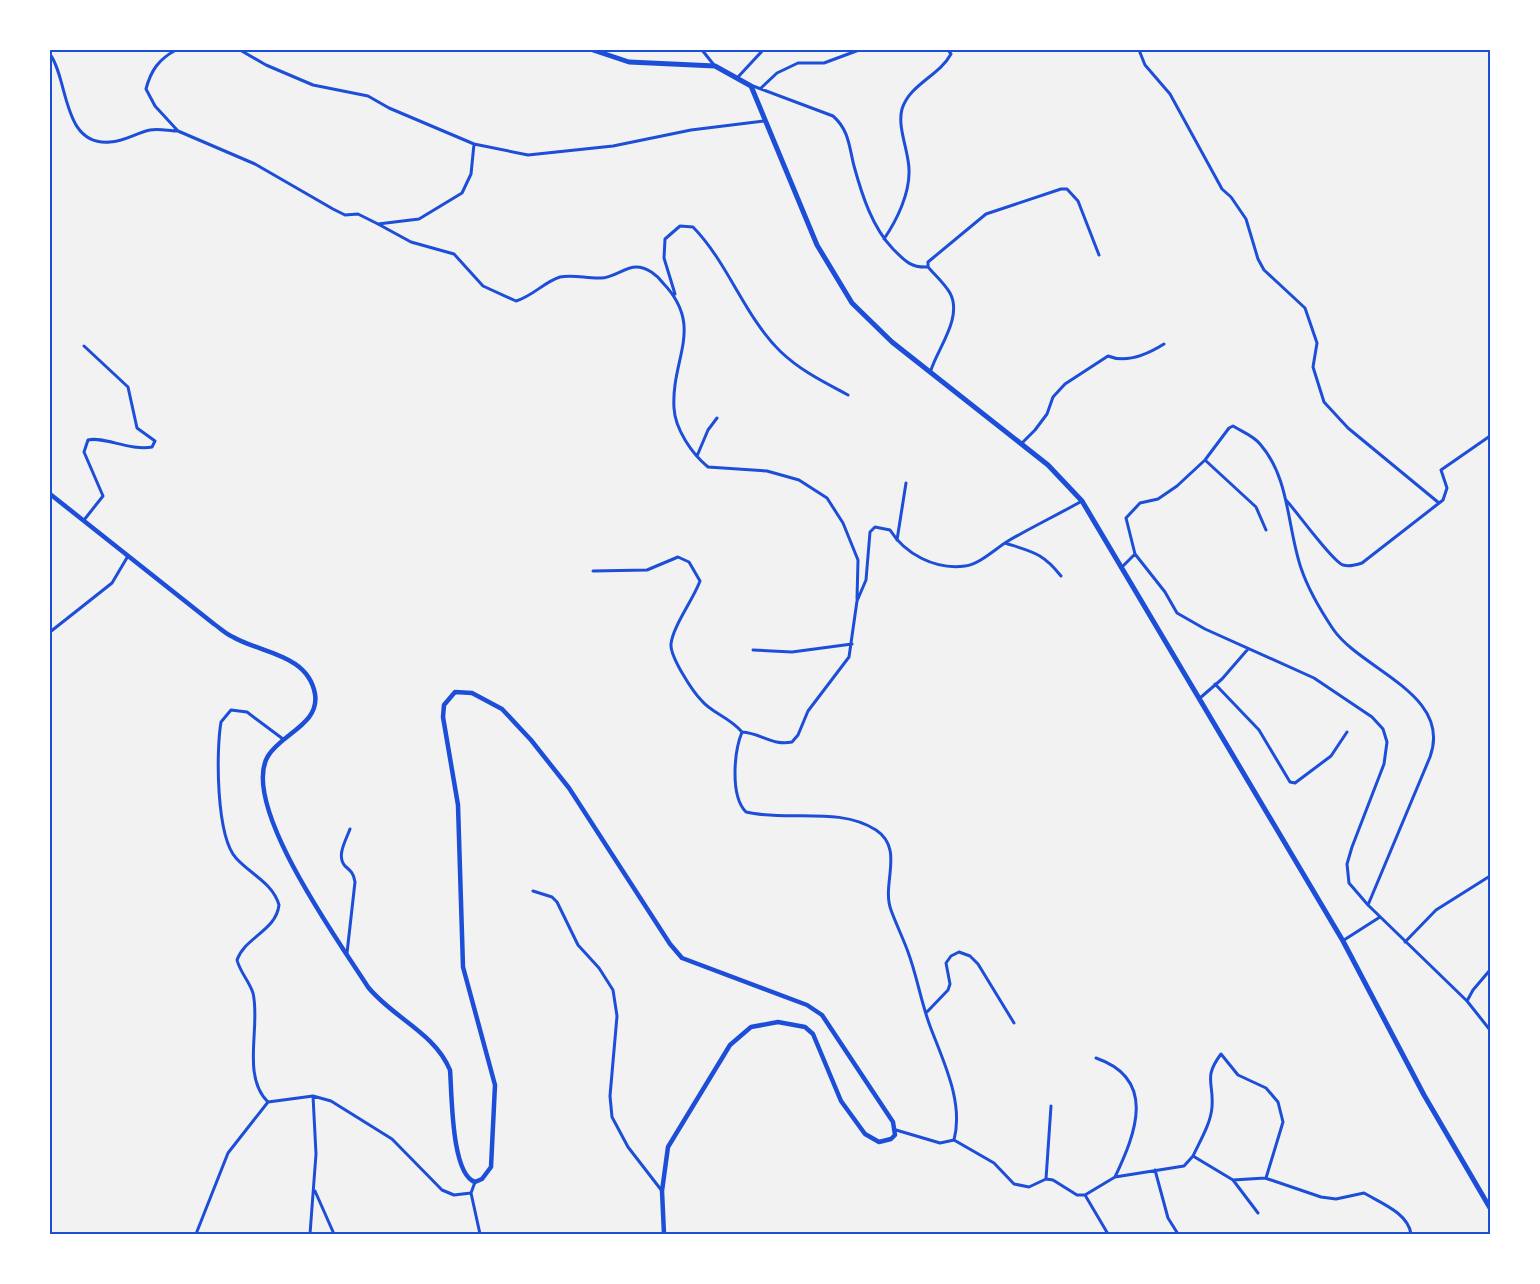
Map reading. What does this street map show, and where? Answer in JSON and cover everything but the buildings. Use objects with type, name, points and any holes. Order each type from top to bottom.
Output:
[{"type":"main road","points":[[593,50],[629,62],[715,66],[751,86],[817,245],[852,303],[892,342],[931,370],[1022,443],[1064,480],[1082,501],[1342,941],[1424,1095],[1491,1208]]},
{"type":"street","points":[[176,50],[164,56],[151,71],[146,89],[154,106],[178,131]]},
{"type":"street","points":[[240,50],[313,85],[368,96],[389,108],[474,144],[528,155],[613,146],[691,130],[766,120]]},
{"type":"street","points":[[702,50],[715,66]]},
{"type":"street","points":[[738,77],[763,50]]},
{"type":"street","points":[[761,88],[777,74],[798,63],[824,63],[859,50]]},
{"type":"street","points":[[884,239],[895,223],[908,185],[910,169],[902,110],[911,93],[945,64],[951,54],[948,50]]},
{"type":"street","points":[[1139,50],[1145,65],[1170,94],[1222,189],[1231,196],[1246,219],[1257,259],[1264,270],[1305,308],[1317,343],[1313,367],[1324,402],[1348,429],[1439,503]]},
{"type":"street","points":[[50,54],[60,78],[69,113],[83,132],[92,139],[108,142],[152,129],[178,131],[255,164],[345,215],[358,214],[411,242],[454,254],[483,286],[516,301],[531,296],[549,282],[562,277],[603,279],[636,267],[652,272],[675,296],[681,306],[685,328],[682,356],[677,370],[674,408],[684,436],[697,456],[708,466],[718,469],[755,470],[799,480],[827,498],[843,522],[858,560],[857,601],[849,657],[808,711],[798,735],[792,742],[774,744],[742,732],[729,718],[702,702],[684,676],[672,650],[674,638],[700,581],[689,562],[678,557],[647,570],[593,572]]},
{"type":"street","points":[[751,86],[833,116],[843,125],[861,186],[878,231],[905,262],[915,267],[928,267]]},
{"type":"street","points":[[378,224],[419,219],[462,193],[471,174],[474,144]]},
{"type":"street","points":[[931,370],[951,322],[954,308],[950,294],[928,267],[928,262],[986,214],[1067,189],[1078,201],[1099,255]]},
{"type":"street","points":[[675,296],[664,258],[665,239],[680,226],[693,227],[723,263],[755,319],[780,351],[803,371],[848,395]]},
{"type":"street","points":[[1022,443],[1047,414],[1053,397],[1083,370],[1108,356],[1129,358],[1148,354],[1164,345]]},
{"type":"street","points":[[84,346],[128,387],[136,428],[155,441],[152,447],[140,448],[109,443],[95,438],[88,440],[84,452],[103,496],[84,520]]},
{"type":"street","points":[[697,456],[708,430],[717,418]]},
{"type":"street","points":[[1368,905],[1430,757],[1436,741],[1435,728],[1427,714],[1407,690],[1344,643],[1333,630],[1301,568],[1276,468],[1259,442],[1233,426],[1229,428],[1205,460],[1177,486],[1158,499],[1140,503],[1126,518],[1135,554],[1165,592],[1177,614],[1314,678],[1372,717],[1383,729],[1387,742],[1384,764],[1347,864],[1349,883],[1368,905],[1467,1001],[1491,1030]]},
{"type":"street","points":[[1285,499],[1312,530],[1332,559],[1346,566],[1369,560],[1439,503],[1447,492],[1442,470],[1491,436]]},
{"type":"street","points":[[1205,460],[1257,507],[1266,530]]},
{"type":"street","points":[[897,542],[906,483]]},
{"type":"street","points":[[50,494],[233,638],[288,658],[308,678],[315,693],[315,706],[310,716],[268,755],[261,778],[266,806],[283,848],[347,953],[384,1006],[440,1049],[450,1070],[461,1167],[466,1177],[475,1182]]},
{"type":"street","points":[[857,601],[866,580],[870,532],[875,527],[890,530],[897,542],[908,552],[952,566],[977,562],[1005,543],[1082,501]]},
{"type":"street","points":[[1005,543],[1038,553],[1048,560],[1061,576]]},
{"type":"street","points":[[1121,568],[1135,554]]},
{"type":"street","points":[[50,633],[112,583],[128,556]]},
{"type":"street","points":[[753,650],[792,652],[852,644]]},
{"type":"street","points":[[1198,699],[1248,648]]},
{"type":"street","points":[[1215,684],[1259,730],[1290,782],[1295,783],[1331,756],[1347,732]]},
{"type":"street","points":[[480,1234],[471,1193],[475,1182],[482,1179],[491,1167],[495,1085],[468,992],[460,949],[459,805],[443,717],[444,705],[455,692],[472,693],[502,709],[531,740],[569,788],[676,953],[691,962],[807,1005],[822,1016],[896,1130],[940,1143],[954,1140],[994,1163],[1014,1184],[1029,1187],[1046,1179],[1061,1184],[1077,1195],[1085,1195],[1114,1177],[1184,1166],[1193,1156],[1209,1120],[1212,1107],[1208,1081],[1212,1066],[1221,1054],[1238,1075],[1266,1088],[1278,1102],[1284,1122],[1266,1178]]},
{"type":"street","points":[[268,1102],[259,1090],[256,1075],[253,994],[237,960],[243,948],[273,921],[279,905],[272,890],[243,866],[226,841],[221,807],[221,722],[231,710],[247,712],[283,739]]},
{"type":"street","points":[[742,732],[737,764],[738,797],[739,804],[746,812],[858,820],[883,836],[892,859],[888,890],[890,908],[908,952],[926,1014],[940,1048],[956,1115],[954,1140]]},
{"type":"street","points":[[347,953],[356,882],[341,855],[350,829]]},
{"type":"street","points":[[1405,942],[1436,910],[1491,876]]},
{"type":"street","points":[[533,891],[552,897],[557,902],[578,945],[599,968],[613,990],[617,1016],[610,1096],[612,1118],[639,1164],[662,1191]]},
{"type":"street","points":[[1342,941],[1380,917]]},
{"type":"street","points":[[926,1014],[948,990],[950,984],[946,963],[951,956],[959,952],[970,956],[978,964],[1014,1023]]},
{"type":"street","points":[[1467,1001],[1473,990],[1491,970]]},
{"type":"street","points":[[664,1234],[662,1191],[664,1160],[678,1129],[730,1045],[746,1030],[763,1023],[778,1022],[805,1027],[819,1044],[841,1101],[865,1134],[875,1141],[886,1141],[891,1139],[896,1130]]},
{"type":"street","points":[[1096,1058],[1112,1064],[1124,1074],[1137,1098],[1137,1111],[1126,1152],[1114,1177]]},
{"type":"street","points":[[310,1234],[316,1122],[313,1096]]},
{"type":"street","points":[[196,1234],[228,1153],[268,1102],[313,1096],[331,1101],[392,1139],[448,1194],[471,1193]]},
{"type":"street","points":[[1046,1179],[1050,1106]]},
{"type":"street","points":[[1193,1156],[1233,1180],[1258,1213]]},
{"type":"street","points":[[1155,1170],[1168,1218],[1178,1234]]},
{"type":"street","points":[[1233,1180],[1266,1178],[1321,1197],[1336,1199],[1364,1193],[1399,1214],[1410,1227],[1411,1234]]},
{"type":"street","points":[[314,1189],[334,1234]]},
{"type":"street","points":[[1085,1195],[1108,1234]]}]
